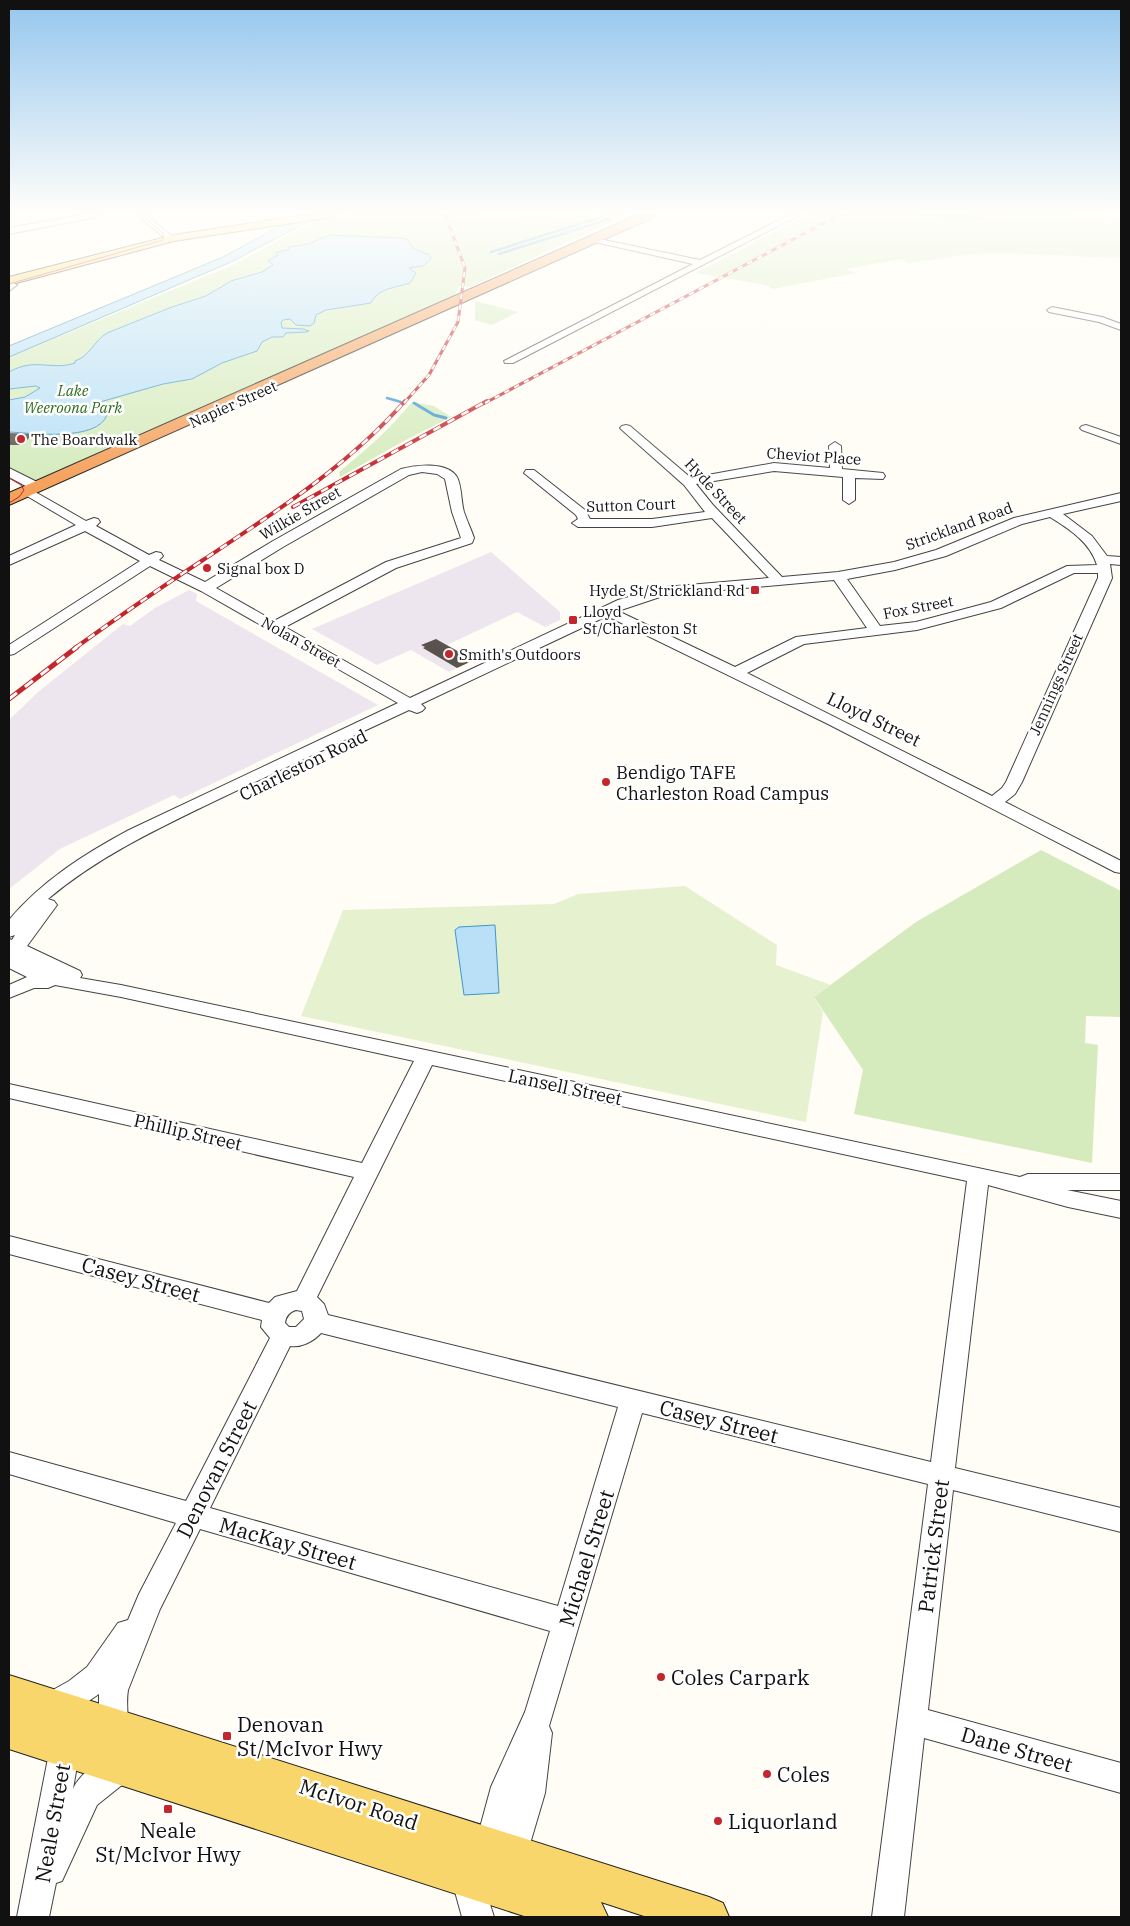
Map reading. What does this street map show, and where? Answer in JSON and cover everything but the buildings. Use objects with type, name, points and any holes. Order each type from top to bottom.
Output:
[{"type":"highway","name":"Napier Street","points":[[9,500],[34,491],[447,304]]},
{"type":"highway","name":"Napier Street","points":[[9,506],[34,491]]},
{"type":"main road","name":"McIvor Road","points":[[9,1693],[130,1732],[489,1876],[560,1914]]},
{"type":"main road","name":"McIvor Road","points":[[9,1730],[227,1800],[489,1876],[709,1917]]},
{"type":"main road","points":[[130,1732],[186,1764],[230,1779],[231,1788],[227,1800]]},
{"type":"street","points":[[509,361],[621,304]]},
{"type":"street","points":[[1052,310],[1102,320],[1121,327]]},
{"type":"street","name":"Hyde Street","points":[[626,428],[688,482],[715,514],[779,581]]},
{"type":"street","points":[[1086,428],[1121,441]]},
{"type":"street","points":[[1094,442],[1108,436]]},
{"type":"street","points":[[836,446],[836,473]]},
{"type":"street","name":"Cheviot Place","points":[[688,482],[768,467],[849,475],[881,476]]},
{"type":"street","points":[[274,627],[391,565],[467,540],[468,538],[458,512],[451,478],[446,473],[436,470],[411,470]]},
{"type":"street","name":"Wilkie Street","points":[[206,588],[389,480],[411,470]]},
{"type":"street","name":"Nolan Street","points":[[9,472],[34,491],[414,706]]},
{"type":"street","points":[[849,475],[849,500]]},
{"type":"street","name":"Sutton Court","points":[[539,476],[581,513],[582,523],[652,523],[715,514]]},
{"type":"street","name":"Nolan Street","points":[[9,482],[34,491]]},
{"type":"street","name":"Strickland Road","points":[[610,612],[646,600],[688,590],[838,576],[924,558],[952,549],[1009,524],[1121,497]]},
{"type":"street","points":[[1052,513],[1087,539],[1097,550],[1104,565]]},
{"type":"street","points":[[9,561],[90,523]]},
{"type":"street","points":[[9,651],[152,558]]},
{"type":"street","name":"Fox Street","points":[[736,673],[776,651],[801,640],[918,626],[987,608],[1013,598],[1072,569],[1121,561]]},
{"type":"street","name":"Jennings Street","points":[[994,802],[1009,791],[1014,782],[1076,640],[1104,582],[1104,565]]},
{"type":"street","points":[[838,576],[876,631]]},
{"type":"street","name":"Lloyd Street","points":[[610,612],[994,802],[1121,868]]},
{"type":"street","name":"Charleston Road","points":[[10,949],[51,902],[98,866],[335,744],[610,612]]},
{"type":"street","name":"Lansell Street","points":[[10,949],[34,974],[64,982],[121,992],[1010,1182],[1068,1199],[1121,1209]]},
{"type":"street","name":"Lansell Street","points":[[10,949],[70,974],[121,992]]},
{"type":"street","points":[[9,992],[31,982],[64,982]]},
{"type":"street","points":[[303,1301],[426,1057]]},
{"type":"street","name":"Phillip Street","points":[[9,1091],[367,1172]]},
{"type":"street","name":"Patrick Street","points":[[888,1917],[978,1176]]},
{"type":"street","name":"Lansell Street","points":[[1010,1182],[1121,1182]]},
{"type":"street","name":"Casey Street","points":[[9,1245],[279,1325]]},
{"type":"street","points":[[303,1301],[314,1306],[317,1311],[316,1322],[306,1333],[299,1336],[279,1325],[278,1309],[289,1302],[303,1301]]},
{"type":"street","name":"Casey Street","points":[[316,1322],[1121,1520]]},
{"type":"street","name":"Denovan Street","points":[[130,1732],[112,1701],[114,1690],[149,1603],[193,1515],[279,1325]]},
{"type":"street","name":"Michael Street","points":[[489,1876],[530,1794],[539,1715],[633,1400]]},
{"type":"street","name":"MacKay Street","points":[[9,1464],[567,1622]]},
{"type":"street","name":"Denovan Street","points":[[51,1706],[74,1696],[100,1675],[149,1603]]},
{"type":"street","name":"Dane Street","points":[[913,1720],[1121,1778]]},
{"type":"street","name":"Neale Street","points":[[35,1908],[65,1748]]},
{"type":"street","name":"Neale Street","points":[[35,1908],[86,1794],[121,1766]]},
{"type":"shaded area","points":[[491,552],[560,612],[560,620],[545,627],[517,612],[447,645],[474,660],[449,672],[411,650],[377,665],[312,629]]},
{"type":"shaded area","points":[[189,590],[197,594],[196,601],[378,705],[180,799],[174,795],[60,849],[9,889],[9,720],[38,692],[123,624],[130,626],[155,608]]},
{"type":"green space","name":"Lake Weeroona Park","points":[[138,304],[436,304],[51,475],[32,481],[9,469],[9,357]]},
{"type":"green space","points":[[475,304],[486,304],[518,312],[492,325],[475,320]]},
{"type":"green space","points":[[412,402],[434,406],[451,417],[340,477],[339,472],[377,439]]},
{"type":"green space","points":[[1041,850],[1121,891],[1121,1017],[1086,1016],[1085,1043],[1098,1045],[1092,1163],[854,1114],[863,1070],[814,997],[916,922]]},
{"type":"green space","points":[[685,886],[777,945],[776,965],[831,985],[814,997],[823,1012],[806,1122],[301,1016],[343,910],[554,904],[578,894]]},
{"type":"water","points":[[110,304],[133,304],[9,357],[9,346]]},
{"type":"water","points":[[182,304],[365,304],[326,310],[316,315],[314,323],[310,326],[296,325],[290,319],[283,320],[281,322],[282,328],[309,331],[286,333],[283,337],[272,337],[262,342],[257,351],[222,363],[192,379],[163,384],[93,404],[103,409],[107,415],[101,424],[91,429],[78,433],[63,434],[9,432],[9,400],[25,397],[40,388],[36,386],[9,389],[9,372],[27,365],[59,366],[75,363],[75,361],[85,356],[107,333]]},
{"type":"water","points":[[495,925],[499,993],[464,995],[455,930],[459,927]]},
{"type":"waterway","points":[[387,398],[401,402]]},
{"type":"waterway","points":[[414,403],[434,415],[446,418]]},
{"type":"tram line","points":[[9,478],[21,485],[24,490],[19,497],[9,503]]},
{"type":"railway","points":[[404,403],[429,375],[458,322],[460,304]]},
{"type":"railway","points":[[485,403],[672,304]]},
{"type":"railway","points":[[75,648],[309,487],[359,447],[405,401]]},
{"type":"railway","points":[[293,507],[487,401]]},
{"type":"railway","points":[[9,699],[77,647]]},
{"type":"place","name":"The Boardwalk","points":[[21,439]]},
{"type":"place","name":"Signal box D","points":[[207,568]]},
{"type":"place","name":"Hyde St/Strickland Rd","points":[[755,590]]},
{"type":"place","name":"Lloyd St/Charleston St","points":[[573,620]]},
{"type":"place","name":"Smith's Outdoors","points":[[449,654]]},
{"type":"place","name":"Bendigo TAFE Charleston Road Campus","points":[[606,782]]},
{"type":"place","name":"Coles Carpark","points":[[661,1677]]},
{"type":"place","name":"Denovan St/McIvor Hwy","points":[[227,1736]]},
{"type":"place","name":"Coles","points":[[767,1774]]},
{"type":"place","name":"Neale St/McIvor Hwy","points":[[168,1809]]},
{"type":"place","name":"Liquorland","points":[[718,1821]]}]
